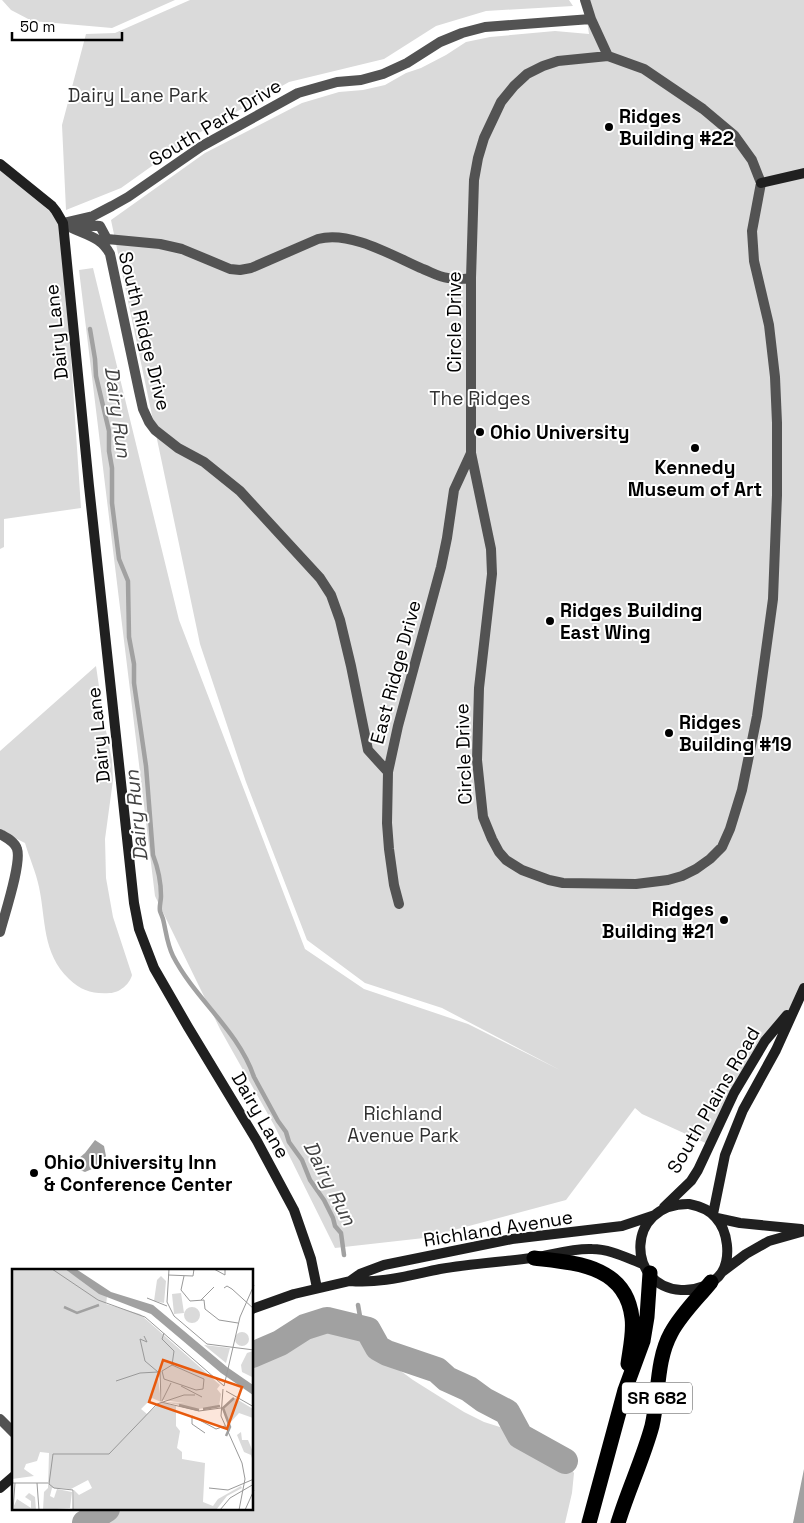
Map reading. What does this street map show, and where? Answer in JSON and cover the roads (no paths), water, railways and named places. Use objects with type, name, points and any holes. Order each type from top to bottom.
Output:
[{"type":"highway","points":[[534,1258],[592,1267],[604,1273],[625,1293],[630,1305],[632,1319],[625,1390]]},
{"type":"highway","name":"SR 682","points":[[589,1523],[625,1390],[643,1341],[645,1330],[646,1269]]},
{"type":"highway","name":"SR 682","points":[[618,1523],[646,1447],[657,1400],[661,1362],[665,1346],[671,1332],[681,1318],[717,1277]]},
{"type":"main road","name":"Dairy Lane","points":[[0,164],[52,206],[62,223],[134,903],[139,929],[154,968],[257,1141],[294,1210],[308,1248],[317,1288]]},
{"type":"main road","points":[[762,183],[804,173]]},
{"type":"main road","name":"South Plains Road","points":[[715,1216],[725,1155],[743,1110],[776,1050],[804,988]]},
{"type":"main road","name":"South Plains Road","points":[[658,1212],[694,1176],[734,1092],[760,1048],[794,1007]]},
{"type":"main road","points":[[689,1204],[703,1208],[715,1216],[740,1223],[804,1230],[770,1241],[746,1254],[717,1277],[694,1289],[682,1290],[664,1285],[646,1269],[640,1255],[641,1239],[646,1225],[658,1212],[675,1205],[689,1204]]},
{"type":"main road","name":"Richland Avenue","points":[[350,1281],[360,1274],[384,1265],[512,1240],[622,1226],[658,1212]]},
{"type":"main road","points":[[715,1216],[726,1240],[726,1253],[717,1277]]},
{"type":"main road","name":"Richland Avenue","points":[[254,1308],[317,1288],[350,1281],[388,1280],[443,1269],[534,1258],[578,1249],[593,1248],[613,1253],[646,1269]]},
{"type":"main road","points":[[0,1488],[12,1478]]},
{"type":"street","points":[[585,0],[591,19],[608,56]]},
{"type":"street","name":"South Park Drive","points":[[62,223],[93,216],[112,206],[202,146],[298,92],[337,82],[361,80],[383,74],[407,63],[440,42],[462,33],[485,27],[591,19]]},
{"type":"street","name":"Circle Drive","points":[[608,56],[644,69],[703,109],[734,135],[752,160],[762,183],[752,232],[754,261],[769,325],[775,377],[777,423],[773,599],[757,716],[742,790],[730,829],[722,847],[717,853],[688,873],[668,880],[636,884],[563,883],[548,880],[522,870],[506,860],[492,839],[482,812],[477,760],[479,688],[492,574],[491,549],[470,453],[471,278],[474,180],[478,158],[484,138],[501,102],[527,74],[558,61],[608,56]]},
{"type":"street","points":[[62,223],[100,226],[107,239],[160,244],[182,249],[230,269],[240,270],[251,268],[327,236],[349,238],[442,277],[471,278]]},
{"type":"street","name":"South Ridge Drive","points":[[62,223],[100,241],[110,254],[143,409],[149,422],[162,436],[178,448],[204,462],[240,491],[320,578],[331,595],[347,647],[368,750],[388,772]]},
{"type":"street","name":"East Ridge Drive","points":[[399,904],[394,885],[389,849],[387,823],[388,772],[398,726],[448,538],[454,490],[470,453]]},
{"type":"street","points":[[0,834],[14,843],[17,848],[18,860],[0,932]]},
{"type":"street","points":[[0,1419],[12,1431]]},
{"type":"waterway","name":"Dairy Run","points":[[90,329],[96,376],[109,431],[112,503],[119,559],[128,581],[129,637],[146,766],[153,855],[158,870],[161,896],[160,911],[168,942],[182,972],[227,1029],[247,1060],[254,1077],[286,1132],[289,1142],[302,1160],[310,1180],[324,1200],[335,1226],[341,1233],[344,1255]]},
{"type":"waterway","name":"Dairy Run","points":[[358,1305],[362,1328]]},
{"type":"waterway","points":[[254,1354],[280,1343],[305,1327],[327,1320],[368,1330],[378,1348],[387,1353],[437,1370],[447,1379],[469,1389],[484,1400],[507,1412],[520,1436],[565,1461]]},
{"type":"waterway","points":[[85,1523],[105,1510]]},
{"type":"place","name":"Ridges Building #22","points":[[609,127]]},
{"type":"place","name":"Ohio University","points":[[480,432]]},
{"type":"place","name":"Kennedy Museum of Art","points":[[695,448]]},
{"type":"place","name":"Ridges Building East Wing","points":[[550,621]]},
{"type":"place","name":"Ridges Building #19","points":[[669,733]]},
{"type":"place","name":"Ridges Building #21","points":[[724,920]]},
{"type":"place","name":"Ohio University Inn & Conference Center","points":[[34,1173]]},
{"type":"park label","name":"Dairy Lane Park","points":[[138,95]]},
{"type":"park label","name":"The Ridges","points":[[480,398]]},
{"type":"park label","name":"Richland Avenue Park","points":[[403,1124]]}]
